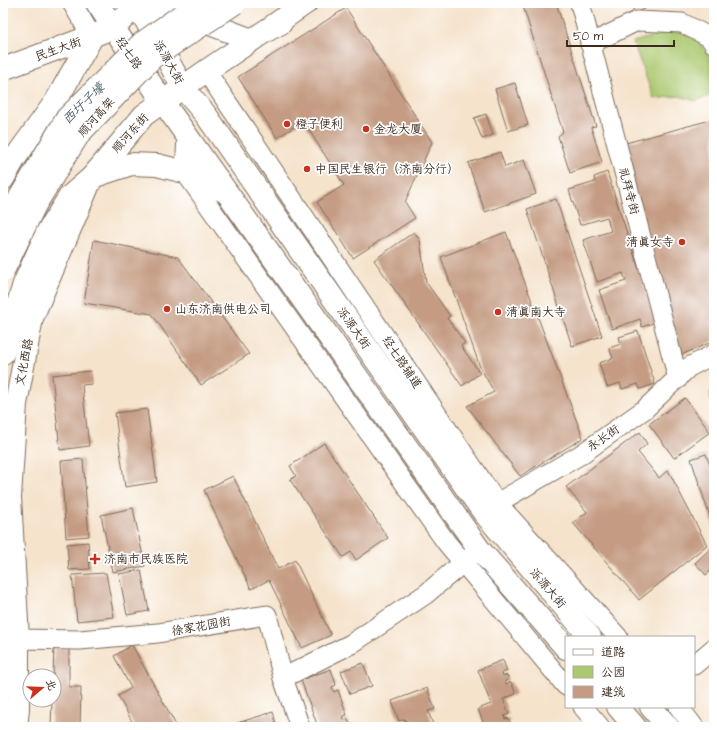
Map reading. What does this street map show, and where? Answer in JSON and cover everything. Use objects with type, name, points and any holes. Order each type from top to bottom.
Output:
[{"type":"main road","name":"经七路","points":[[96,3],[158,94]]},
{"type":"main road","name":"顺河高架","points":[[3,271],[35,205],[79,134],[152,58],[235,3]]},
{"type":"main road","points":[[138,8],[184,8],[219,27],[258,36],[306,3]]},
{"type":"main road","name":"顺河东街","points":[[92,177],[144,114],[158,94],[183,88],[258,36],[316,3]]},
{"type":"main road","name":"民生大街","points":[[3,69],[92,37],[117,35],[138,8]]},
{"type":"main road","name":"泺源大街","points":[[138,8],[183,88],[206,115],[378,363],[589,636]]},
{"type":"main road","name":"顺河高架","points":[[3,232],[20,197],[67,118],[142,43],[184,8]]},
{"type":"main road","points":[[3,179],[15,158],[56,101],[92,37]]},
{"type":"main road","points":[[158,94],[227,192],[471,556],[565,647]]},
{"type":"main road","points":[[3,353],[24,284],[47,232],[70,196],[92,177],[131,164],[157,165],[185,172],[227,192]]},
{"type":"main road","name":"文化西路","points":[[12,715],[18,639],[10,497],[16,404],[32,318],[92,177]]},
{"type":"main road","points":[[619,708],[635,727]]},
{"type":"main road","points":[[652,708],[668,727]]},
{"type":"street","points":[[72,3],[92,37]]},
{"type":"street","name":"礼拜寺街","points":[[580,3],[678,379]]},
{"type":"street","points":[[590,44],[637,22],[682,23],[709,37],[714,44]]},
{"type":"street","name":"经七路辅道","points":[[206,71],[491,508],[617,636]]},
{"type":"street","points":[[187,136],[185,172],[446,542],[471,556],[565,685]]},
{"type":"street","name":"永长街","points":[[491,508],[580,454],[645,409],[689,367],[714,354]]},
{"type":"street","points":[[283,678],[351,644],[426,594],[471,556]]},
{"type":"street","name":"徐家花园街","points":[[18,639],[80,640],[158,633],[267,615],[283,678],[300,727]]},
{"type":"street","points":[[695,664],[714,648]]},
{"type":"street","points":[[584,708],[600,727]]},
{"type":"street","points":[[680,708],[694,727]]},
{"type":"green space","points":[[678,29],[695,35],[708,55],[712,67],[709,96],[696,101],[679,96],[654,99],[633,42]]},
{"type":"building","points":[[522,3],[556,3],[596,126],[591,127],[602,162],[570,173],[558,136],[563,132]]},
{"type":"building","points":[[630,3],[656,3],[635,13]]},
{"type":"building","name":"金龙大厦","points":[[346,8],[432,142],[405,202],[415,218],[353,258],[317,202],[344,185],[303,121],[277,138],[238,77]]},
{"type":"building","points":[[515,83],[528,125],[508,131],[495,89]]},
{"type":"building","points":[[486,114],[493,135],[482,139],[474,118]]},
{"type":"building","name":"清真女寺","points":[[714,119],[714,341],[681,355],[622,144]]},
{"type":"building","points":[[500,152],[505,167],[524,160],[536,194],[485,212],[468,163]]},
{"type":"building","points":[[607,172],[656,322],[642,327],[640,319],[612,329],[599,290],[626,281],[623,273],[597,282],[583,240],[611,231],[607,217],[580,225],[569,190],[595,182],[594,177]]},
{"type":"building","points":[[556,199],[602,336],[572,346],[527,209]]},
{"type":"building","points":[[414,232],[420,240],[426,282],[450,316],[447,318],[465,343],[461,346],[480,373],[462,386],[374,260]]},
{"type":"building","name":"清真南大寺","points":[[506,232],[583,438],[520,476],[467,406],[494,392],[480,367],[441,257]]},
{"type":"building","name":"山东济南供电公司","points":[[94,240],[178,257],[249,354],[201,385],[152,314],[84,303]]},
{"type":"building","points":[[638,331],[655,384],[640,389],[638,384],[622,389],[620,383],[607,387],[599,363],[613,358],[609,348],[621,344],[619,337]]},
{"type":"building","points":[[90,371],[92,384],[82,385],[89,446],[60,450],[52,375]]},
{"type":"building","points":[[714,391],[714,408],[709,393]]},
{"type":"building","points":[[685,398],[710,432],[674,458],[649,424]]},
{"type":"building","points":[[147,409],[157,482],[125,487],[115,413]]},
{"type":"building","points":[[640,432],[647,444],[638,452],[659,478],[668,470],[707,545],[639,600],[573,523],[587,512],[566,487]]},
{"type":"building","points":[[324,443],[388,538],[356,560],[351,552],[343,557],[290,480],[296,476],[290,466]]},
{"type":"building","points":[[706,454],[714,477],[714,529],[691,459]]},
{"type":"building","points":[[83,459],[89,536],[66,538],[61,461]]},
{"type":"building","points":[[233,476],[278,569],[295,560],[331,635],[302,648],[269,580],[251,589],[204,490]]},
{"type":"building","points":[[133,508],[145,566],[113,572],[101,515]]},
{"type":"building","points":[[88,542],[90,569],[69,570],[67,544]]},
{"type":"building","points":[[714,545],[714,568],[706,575],[695,563]]},
{"type":"building","points":[[141,570],[149,611],[127,615],[119,574]]},
{"type":"building","points":[[106,573],[114,617],[77,621],[72,575]]},
{"type":"building","points":[[132,645],[177,727],[135,727],[118,696],[131,688],[114,656]]},
{"type":"building","points":[[54,647],[69,649],[69,687],[81,687],[80,727],[51,727],[52,708],[62,708],[62,668],[53,668]]},
{"type":"building","points":[[503,660],[507,671],[502,673],[503,676],[507,675],[509,680],[505,681],[506,684],[511,682],[516,694],[503,699],[509,714],[504,716],[505,719],[508,718],[510,722],[507,723],[508,727],[485,727],[478,709],[491,704],[478,670]]},
{"type":"building","points":[[363,663],[372,686],[350,694],[341,671]]},
{"type":"building","points":[[331,669],[336,685],[332,687],[334,692],[338,690],[347,715],[343,716],[344,720],[348,719],[351,727],[318,727],[301,680]]},
{"type":"building","points":[[427,688],[435,709],[428,711],[434,727],[407,727],[405,719],[399,721],[392,701]]},
{"type":"building","points":[[273,712],[277,727],[224,727]]},
{"type":"place","name":"橙子便利","points":[[287,124]]},
{"type":"place","name":"金龙大厦","points":[[366,129]]},
{"type":"place","name":"中国民生银行（济南分行）","points":[[307,169]]},
{"type":"place","name":"清真女寺","points":[[682,242]]},
{"type":"place","name":"山东济南供电公司","points":[[167,309]]},
{"type":"place","name":"清真南大寺","points":[[498,312]]},
{"type":"place","name":"济南市民族医院","points":[[95,559]]},
{"type":"water label","name":"西圩子壕","points":[[83,103]]}]
